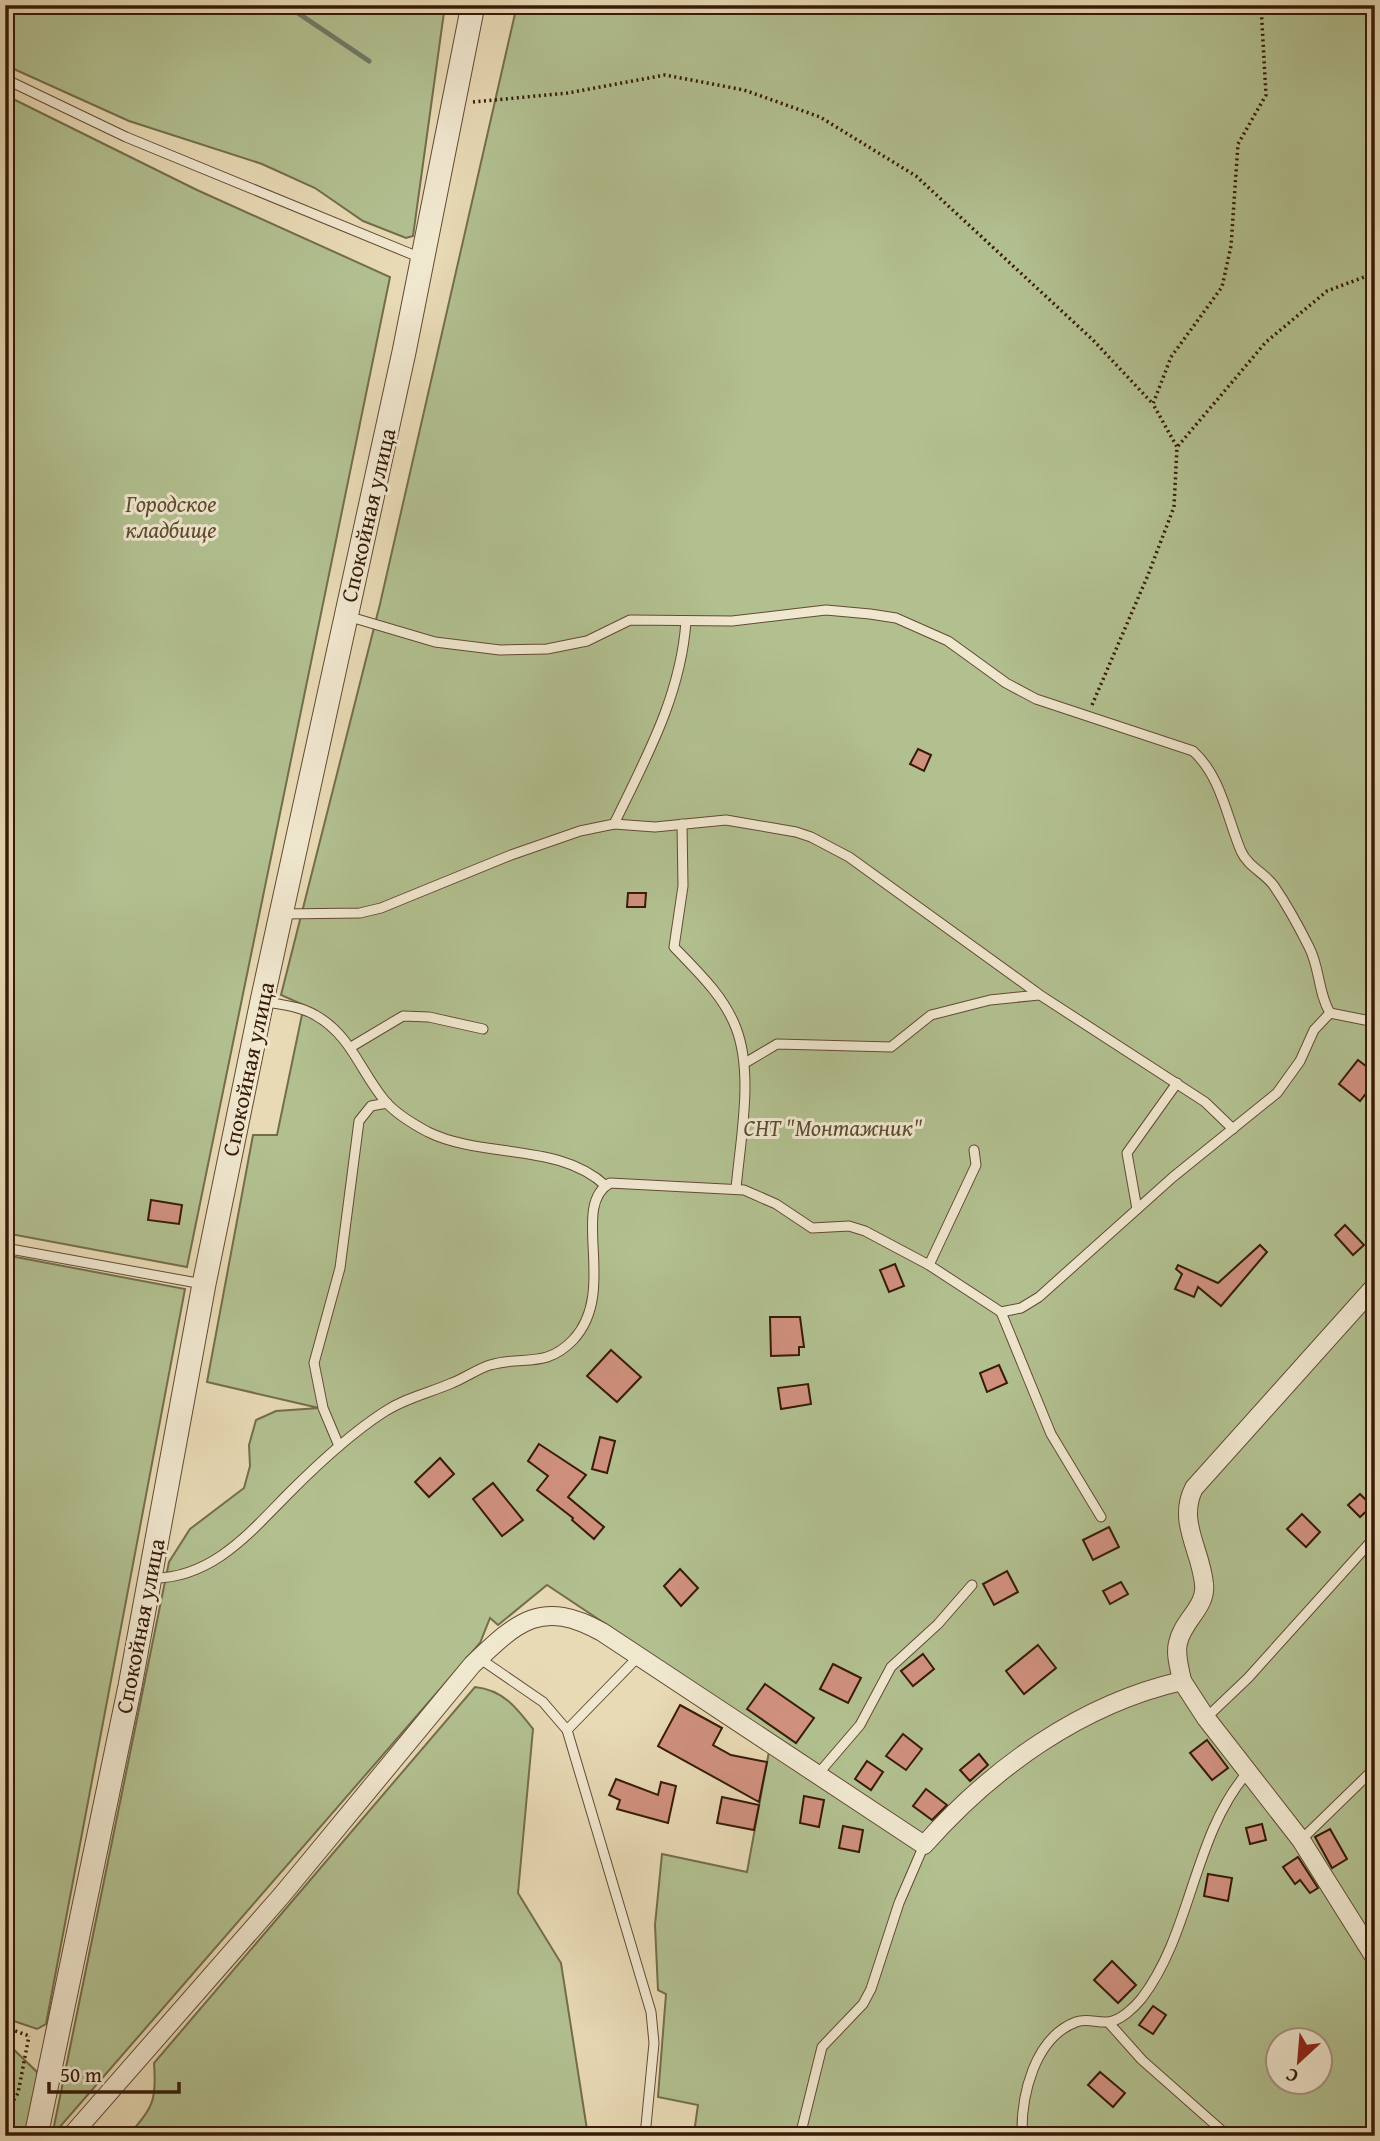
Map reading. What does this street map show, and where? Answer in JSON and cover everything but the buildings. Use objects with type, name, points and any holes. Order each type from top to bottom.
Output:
[{"type":"street","name":"Спокойная улица","points":[[36,2136],[150,1578],[204,1284],[262,1001],[422,259],[473,5]]},
{"type":"street","points":[[1375,1286],[1194,1488],[1188,1500],[1186,1514],[1204,1583],[1203,1598],[1178,1642],[1182,1681],[1247,1773],[1301,1840],[1375,1958]]},
{"type":"street","points":[[71,2136],[282,1895],[480,1658],[520,1625],[544,1615],[560,1614],[579,1619],[923,1845],[982,1788],[1056,1732],[1144,1690],[1182,1681]]},
{"type":"lane","points":[[5,79],[126,137],[422,259]]},
{"type":"lane","points":[[345,616],[435,642],[500,650],[547,649],[587,641],[630,620],[732,621],[825,610],[896,618],[948,641],[1006,683],[1036,699],[1178,744],[1205,762],[1231,818],[1242,852],[1249,864],[1273,884],[1311,950],[1324,1003],[1330,1013],[1375,1022]]},
{"type":"lane","points":[[614,824],[660,730],[682,662],[686,621]]},
{"type":"lane","points":[[280,914],[360,913],[381,908],[511,855],[580,831],[614,824],[644,827],[739,821],[811,837],[849,857],[1040,995],[1205,1102],[1233,1129]]},
{"type":"lane","points":[[682,824],[683,886],[674,947],[712,988],[724,1007],[736,1027],[745,1063],[736,1189]]},
{"type":"lane","points":[[745,1063],[777,1044],[891,1048],[931,1015],[990,1000],[1040,995]]},
{"type":"lane","points":[[262,1001],[316,1015],[344,1037],[387,1103],[402,1116],[445,1139],[569,1164],[589,1172],[606,1186]]},
{"type":"lane","points":[[1000,1312],[1021,1308],[1039,1297],[1137,1209],[1278,1093],[1300,1062],[1314,1030],[1330,1013]]},
{"type":"lane","points":[[351,1047],[402,1016],[429,1017],[483,1029]]},
{"type":"lane","points":[[1137,1209],[1128,1153],[1177,1083]]},
{"type":"lane","points":[[339,1446],[323,1408],[314,1363],[341,1268],[359,1121],[371,1106],[387,1103]]},
{"type":"lane","points":[[929,1265],[976,1165],[974,1150]]},
{"type":"lane","points":[[150,1578],[177,1576],[228,1552],[250,1535],[339,1446],[386,1410],[488,1365],[550,1358],[575,1339],[593,1306],[596,1268],[592,1208],[596,1196],[606,1186],[620,1182],[736,1189],[763,1197],[811,1228],[849,1226],[929,1265],[1000,1312],[1051,1434],[1101,1517]]},
{"type":"lane","points":[[5,1248],[204,1284]]},
{"type":"lane","points":[[1206,1718],[1248,1678],[1375,1537]]},
{"type":"lane","points":[[818,1774],[860,1725],[891,1667],[938,1624],[972,1585]]},
{"type":"lane","points":[[566,1730],[639,1656]]},
{"type":"lane","points":[[480,1658],[543,1702],[566,1730],[628,1943],[646,1988],[651,2012],[654,2043],[645,2136]]},
{"type":"lane","points":[[1301,1840],[1375,1768]]},
{"type":"lane","points":[[1022,2136],[1029,2082],[1038,2058],[1053,2037],[1075,2022],[1088,2020],[1109,2023],[1125,2014],[1139,2001],[1159,1974],[1227,1800],[1247,1773]]},
{"type":"lane","points":[[800,2136],[821,2047],[863,2004],[871,1989],[899,1903],[923,1845]]},
{"type":"lane","points":[[1109,2023],[1142,2060],[1228,2136]]},
{"type":"path","points":[[1153,404],[1171,357],[1222,287],[1231,246],[1238,144],[1266,95],[1261,5]]},
{"type":"path","points":[[453,104],[568,93],[665,75],[744,90],[820,117],[916,176],[1093,340],[1153,404],[1177,447],[1174,507],[1088,715]]},
{"type":"path","points":[[1177,447],[1266,342],[1327,291],[1375,273]]},
{"type":"path","points":[[5,2027],[29,2036],[18,2093],[5,2113]]},
{"type":"green space","points":[[5,5],[445,5],[413,236],[406,238],[363,221],[315,188],[262,164],[129,121],[5,65]]},
{"type":"green space","name":"СНТ \"Монтажник\"","points":[[517,5],[1375,5],[1375,2136],[684,2136],[694,2133],[698,2105],[658,2097],[666,1994],[658,1990],[655,1925],[662,1854],[747,1872],[772,1735],[547,1585],[498,1625],[490,1618],[480,1643],[52,2136],[169,1562],[190,1529],[244,1488],[250,1466],[249,1445],[256,1420],[276,1411],[319,1408],[207,1382],[253,1135],[277,1135],[304,1005],[281,995],[380,604]]},
{"type":"green space","name":"Городское кладбище","points":[[5,95],[197,190],[390,277],[187,1267],[5,1233]]},
{"type":"green space","points":[[5,1255],[185,1289],[46,2024],[37,2029],[5,2018]]},
{"type":"green space","points":[[475,1687],[501,1696],[515,1707],[533,1729],[518,1893],[561,1963],[588,2136],[128,2136],[152,2103],[155,2086],[154,2063]]},
{"type":"green space","points":[[5,2041],[37,2072],[38,2096],[25,2136],[5,2136]]},
{"type":"waterway","points":[[286,5],[369,61]]}]
